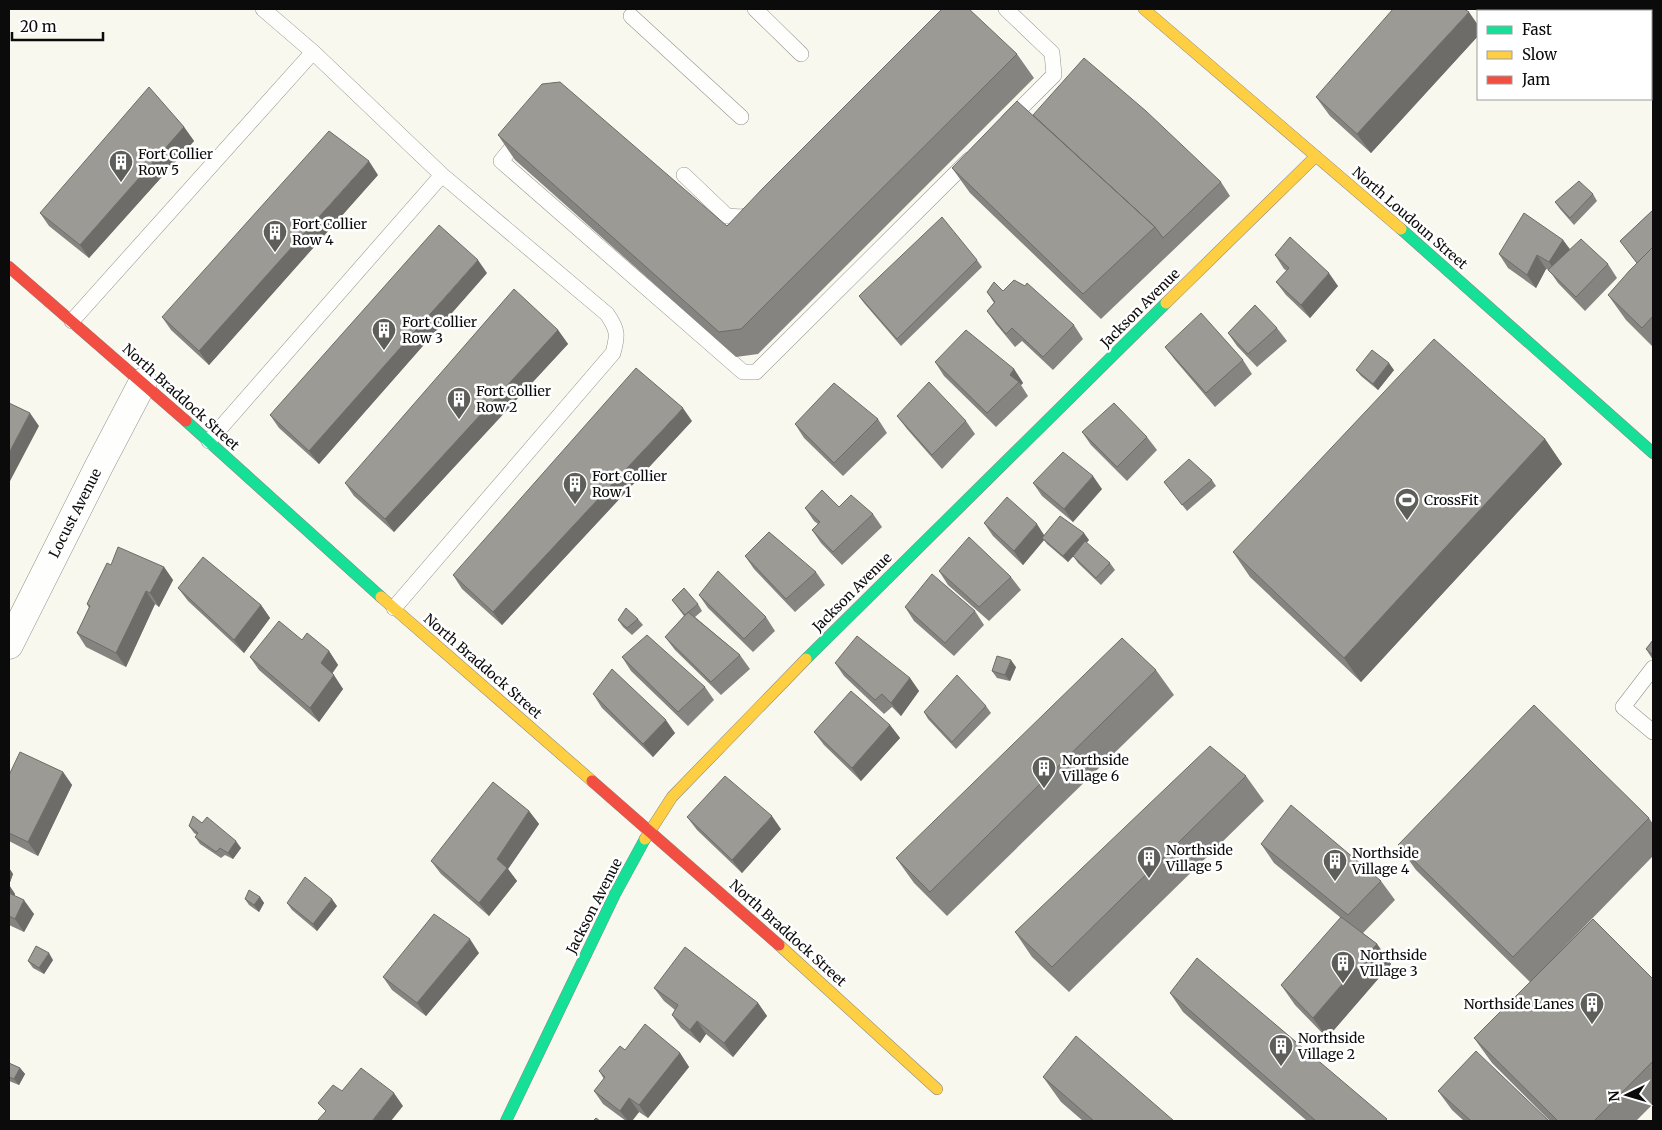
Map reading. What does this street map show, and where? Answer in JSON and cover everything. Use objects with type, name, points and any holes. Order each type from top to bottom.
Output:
[{"type":"street","name":"North Loudoun Street","points":[[1144,9],[1422,248],[1653,453]]},
{"type":"street","name":"Jackson Avenue","points":[[506,1121],[615,894],[650,832],[672,798],[773,691],[1316,156]]},
{"type":"street","name":"North Braddock Street","points":[[9,267],[143,382],[394,608],[748,916],[937,1089]]},
{"type":"street","name":"Locust Avenue","points":[[9,645],[143,382]]},
{"type":"lane","points":[[263,9],[313,52],[442,175],[607,314],[615,326],[618,338],[613,353],[394,608]]},
{"type":"lane","points":[[755,9],[802,54]]},
{"type":"lane","points":[[999,130],[1054,75],[1052,53],[1006,9]]},
{"type":"lane","points":[[631,16],[741,117]]},
{"type":"lane","points":[[72,321],[313,52]]},
{"type":"lane","points":[[531,123],[501,161],[743,372],[756,372],[978,151]]},
{"type":"lane","points":[[209,441],[442,175]]},
{"type":"lane","points":[[684,175],[728,216],[742,217],[761,210],[768,203]]},
{"type":"lane","points":[[1653,668],[1623,707],[1653,732]]},
{"type":"building","points":[[942,9],[969,9],[1017,54],[741,329],[719,332],[498,135],[542,84],[560,82],[727,226]]},
{"type":"building","points":[[1393,9],[1464,9],[1469,12],[1357,134],[1316,97]]},
{"type":"building","points":[[1084,58],[1146,111],[1221,182],[1163,238],[1155,227],[1033,115]]},
{"type":"building","name":"Fort Collier Row 5","points":[[149,87],[184,127],[80,245],[40,213]]},
{"type":"building","points":[[1017,101],[1155,227],[1083,294],[952,168]]},
{"type":"building","name":"Fort Collier Row 4","points":[[329,131],[369,161],[199,351],[162,317]]},
{"type":"building","points":[[1579,181],[1593,194],[1570,218],[1555,202]]},
{"type":"building","points":[[1653,210],[1653,247],[1637,263],[1620,241]]},
{"type":"building","points":[[1524,213],[1563,240],[1549,262],[1537,255],[1527,275],[1499,254]]},
{"type":"building","points":[[942,217],[977,260],[897,339],[859,296]]},
{"type":"building","name":"Fort Collier Row 3","points":[[439,225],[478,260],[309,451],[270,415]]},
{"type":"building","points":[[1290,237],[1329,273],[1301,305],[1276,282],[1289,268],[1275,255]]},
{"type":"building","points":[[1581,239],[1608,264],[1576,297],[1548,270]]},
{"type":"building","points":[[1653,247],[1653,316],[1642,328],[1608,295]]},
{"type":"building","points":[[1014,280],[1025,286],[1027,283],[1074,325],[1043,357],[1012,328],[1006,334],[987,311],[995,302],[987,292],[994,282],[1003,291]]},
{"type":"building","name":"Fort Collier Row 2","points":[[514,289],[558,330],[385,519],[345,483]]},
{"type":"building","points":[[1255,305],[1277,328],[1248,354],[1228,333]]},
{"type":"building","points":[[1201,313],[1243,360],[1206,393],[1165,347]]},
{"type":"building","points":[[966,330],[1014,369],[1010,375],[1019,382],[987,413],[935,362]]},
{"type":"building","name":"CrossFit","points":[[1434,339],[1545,439],[1344,658],[1233,552]]},
{"type":"building","points":[[1372,350],[1389,363],[1373,384],[1356,370]]},
{"type":"building","name":"Fort Collier Row 1","points":[[636,368],[683,408],[493,612],[453,575]]},
{"type":"building","points":[[929,382],[966,421],[932,455],[897,416]]},
{"type":"building","points":[[834,383],[878,419],[834,463],[795,424]]},
{"type":"building","points":[[9,403],[30,413],[9,453]]},
{"type":"building","points":[[1114,403],[1147,437],[1117,467],[1082,432]]},
{"type":"building","points":[[1063,452],[1093,476],[1064,509],[1033,483]]},
{"type":"building","points":[[1189,459],[1212,480],[1182,505],[1164,482]]},
{"type":"building","points":[[822,490],[839,507],[851,495],[873,514],[833,552],[812,530],[820,522],[805,508]]},
{"type":"building","points":[[1007,497],[1037,524],[1014,551],[984,523]]},
{"type":"building","points":[[1060,516],[1084,533],[1063,556],[1042,538]]},
{"type":"building","points":[[769,532],[816,572],[786,599],[745,556]]},
{"type":"building","points":[[969,537],[1011,577],[979,607],[939,571]]},
{"type":"building","points":[[1085,541],[1110,563],[1096,578],[1073,556]]},
{"type":"building","points":[[118,547],[164,567],[150,593],[146,591],[116,653],[77,633],[90,606],[87,604],[107,563],[111,565]]},
{"type":"building","points":[[203,557],[261,605],[234,640],[178,588]]},
{"type":"building","points":[[718,571],[766,617],[744,639],[699,595]]},
{"type":"building","points":[[932,574],[975,611],[945,643],[905,607]]},
{"type":"building","points":[[684,588],[698,604],[685,615],[672,600]]},
{"type":"building","points":[[626,608],[638,619],[627,628],[618,620]]},
{"type":"building","points":[[688,612],[740,655],[711,682],[665,637]]},
{"type":"building","points":[[279,621],[302,640],[307,633],[329,651],[321,663],[334,675],[310,708],[250,657]]},
{"type":"building","points":[[647,635],[705,687],[678,712],[622,657]]},
{"type":"building","points":[[857,636],[910,678],[891,703],[882,694],[875,700],[835,663]]},
{"type":"building","points":[[1122,638],[1156,670],[930,892],[896,858]]},
{"type":"building","points":[[1653,640],[1653,655],[1646,649]]},
{"type":"building","points":[[997,656],[1011,660],[1005,675],[992,671]]},
{"type":"building","points":[[612,669],[666,720],[643,744],[593,694]]},
{"type":"building","points":[[957,675],[986,706],[952,742],[924,712]]},
{"type":"building","points":[[851,691],[890,725],[852,768],[814,732]]},
{"type":"building","points":[[1534,705],[1649,818],[1513,957],[1398,845]]},
{"type":"building","points":[[1210,746],[1246,776],[1052,967],[1015,932]]},
{"type":"building","points":[[20,752],[63,772],[28,842],[9,833],[9,775]]},
{"type":"building","points":[[725,776],[772,816],[732,860],[687,817]]},
{"type":"building","points":[[493,782],[529,811],[497,859],[507,868],[479,903],[431,861]]},
{"type":"building","name":"Northside Village 4","points":[[1291,805],[1381,881],[1348,915],[1261,844]]},
{"type":"building","points":[[193,816],[202,823],[207,817],[236,841],[228,853],[220,848],[216,852],[195,837],[198,833],[189,826]]},
{"type":"building","points":[[305,877],[332,899],[313,924],[287,903]]},
{"type":"building","points":[[249,890],[260,897],[254,905],[245,899]]},
{"type":"building","points":[[9,893],[24,900],[15,919],[9,916]]},
{"type":"building","points":[[434,914],[470,939],[417,1003],[383,977]]},
{"type":"building","points":[[1341,917],[1377,944],[1313,1018],[1281,985]]},
{"type":"building","name":"Northside Lanes","points":[[1593,919],[1653,979],[1653,1061],[1594,1121],[1558,1121],[1474,1038]]},
{"type":"building","points":[[36,946],[49,953],[39,968],[28,961]]},
{"type":"building","points":[[685,947],[758,1003],[724,1043],[697,1021],[690,1030],[672,1015],[678,1005],[654,988]]},
{"type":"building","name":"Northside Village 2","points":[[1197,958],[1387,1119],[1385,1121],[1316,1121],[1170,993]]},
{"type":"building","points":[[645,1024],[680,1053],[639,1105],[629,1098],[620,1111],[594,1091],[605,1077],[599,1071],[620,1046],[625,1050]]},
{"type":"building","points":[[1076,1036],[1174,1121],[1094,1121],[1043,1077]]},
{"type":"building","points":[[1476,1051],[1549,1121],[1471,1121],[1438,1091]]},
{"type":"building","points":[[9,1063],[20,1068],[14,1079],[9,1077]]},
{"type":"building","points":[[361,1068],[394,1093],[372,1121],[319,1121],[326,1111],[318,1103],[333,1085],[342,1091]]},
{"type":"traffic: fast","points":[[1401,229],[1653,453]]},
{"type":"traffic: fast","points":[[806,659],[1166,303]]},
{"type":"traffic: fast","points":[[186,421],[381,597]]},
{"type":"traffic: fast","points":[[506,1121],[615,894],[645,839]]},
{"type":"traffic: slow","points":[[1144,9],[1401,229]]},
{"type":"traffic: slow","points":[[1166,303],[1316,156]]},
{"type":"traffic: slow","points":[[381,597],[592,781]]},
{"type":"traffic: slow","points":[[645,839],[672,797],[806,659]]},
{"type":"traffic: slow","points":[[779,945],[937,1089]]},
{"type":"traffic: jam","points":[[9,267],[186,421]]},
{"type":"traffic: jam","points":[[592,781],[779,945]]},
{"type":"place","name":"Fort Collier Row 5","points":[[121,183]]},
{"type":"place","name":"Fort Collier Row 4","points":[[275,253]]},
{"type":"place","name":"Fort Collier Row 3","points":[[384,351]]},
{"type":"place","name":"Fort Collier Row 2","points":[[459,420]]},
{"type":"place","name":"Fort Collier Row 1","points":[[575,505]]},
{"type":"place","name":"CrossFit","points":[[1407,521]]},
{"type":"place","name":"Northside Village 6","points":[[1044,789]]},
{"type":"place","name":"Northside Village 5","points":[[1149,879]]},
{"type":"place","name":"Northside Village 4","points":[[1335,882]]},
{"type":"place","name":"Northside VIllage 3","points":[[1343,984]]},
{"type":"place","name":"Northside Lanes","points":[[1592,1025]]},
{"type":"place","name":"Northside Village 2","points":[[1281,1067]]}]
